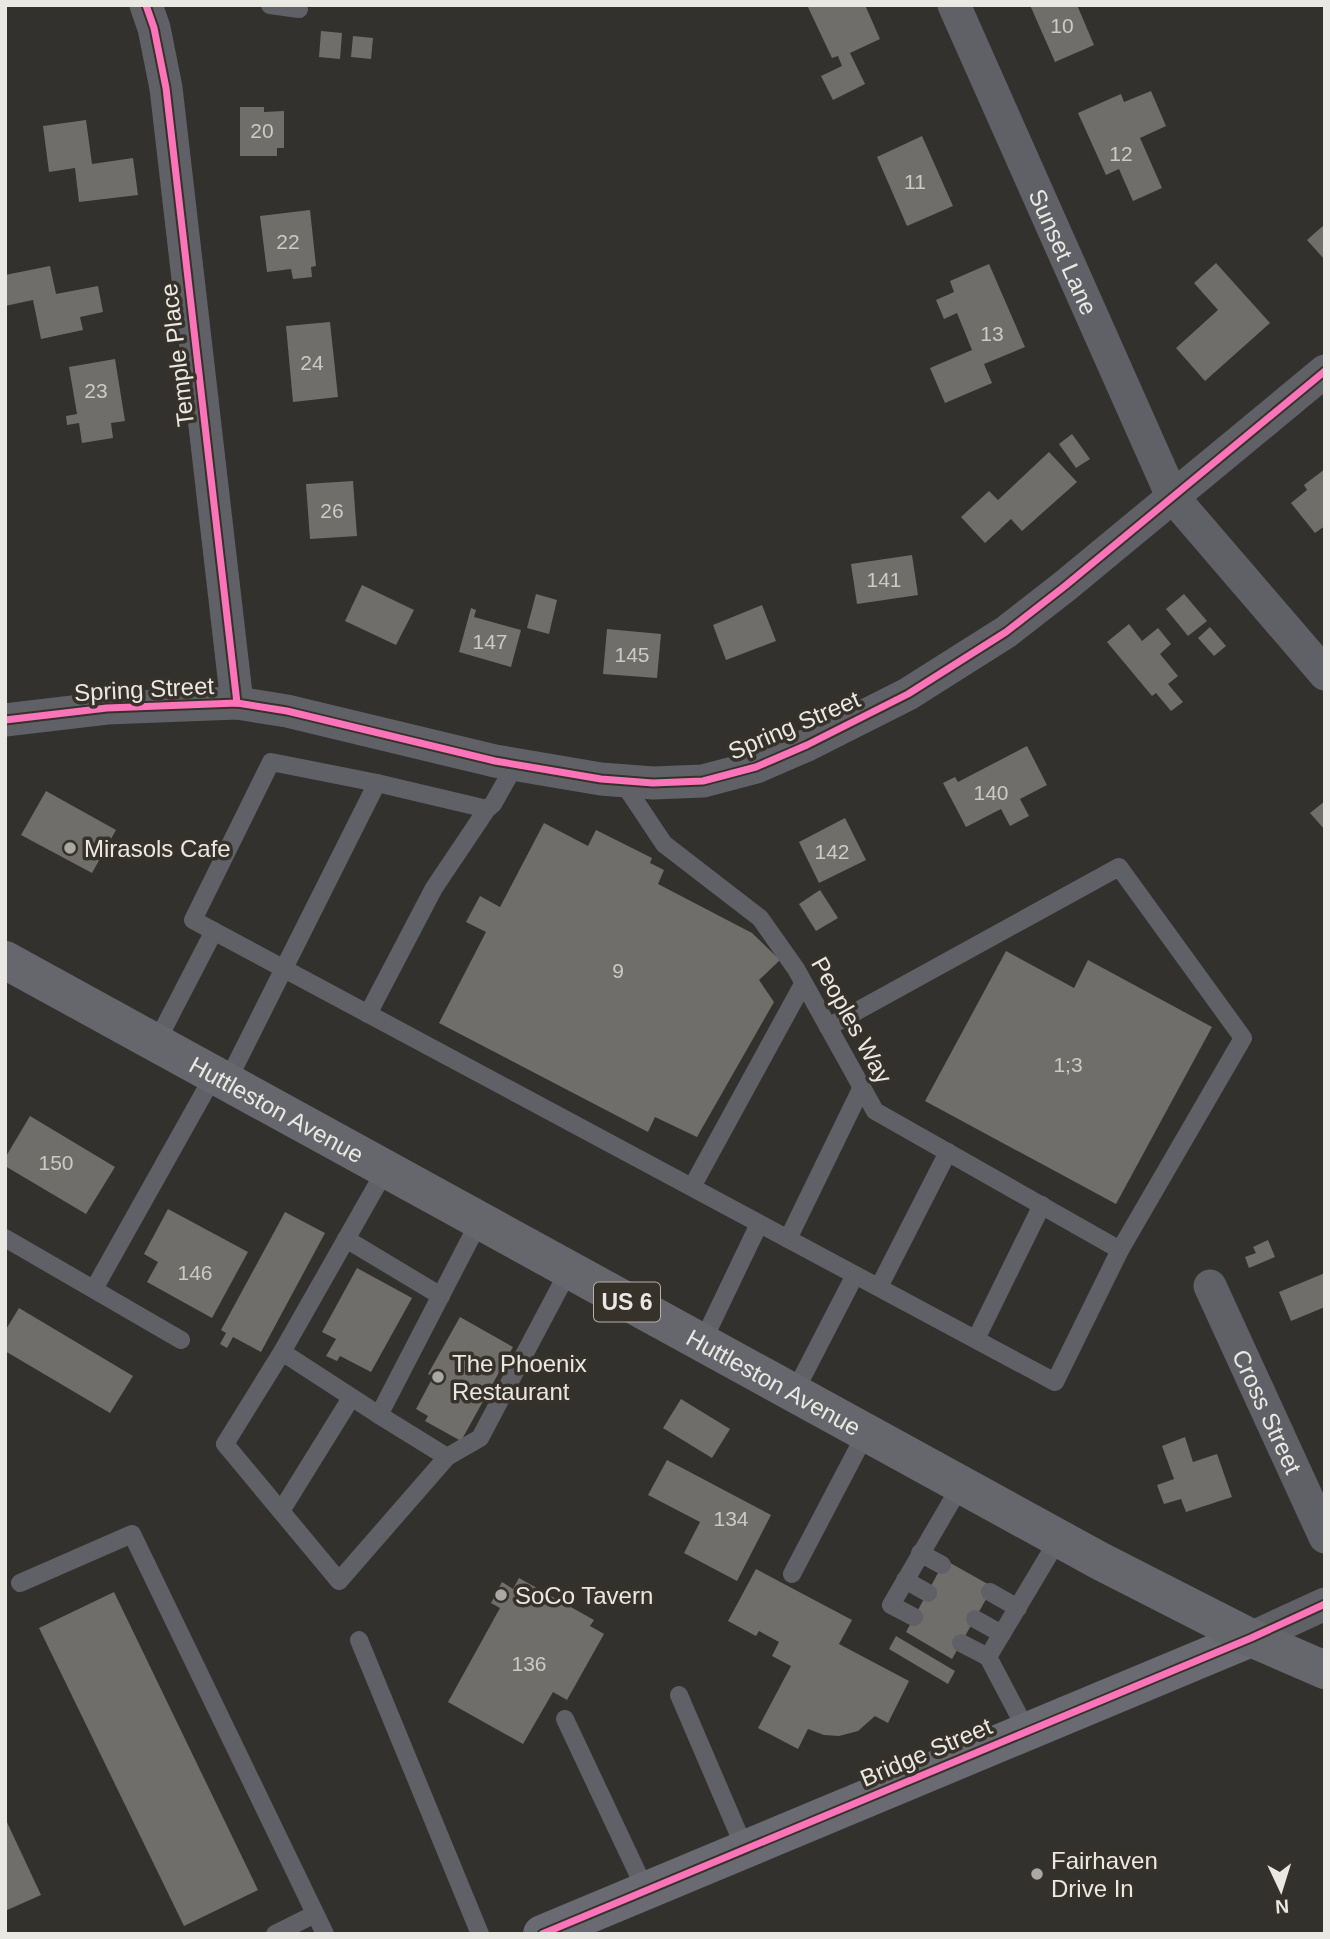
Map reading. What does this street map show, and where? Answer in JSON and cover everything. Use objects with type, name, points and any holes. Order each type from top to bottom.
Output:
[{"type":"highway","name":"Huttleston Avenue","points":[[5,960],[961,1485],[1251,1638]]},
{"type":"highway","name":"US 6","points":[[1251,1638],[1325,1670]]},
{"type":"street","name":"Temple Place","points":[[146,5],[154,28],[166,88],[237,703]]},
{"type":"street","name":"Sunset Lane","points":[[954,5],[1172,496],[1325,674]]},
{"type":"street","name":"Spring Street","points":[[5,720],[107,708],[237,703],[286,711],[515,765],[622,780],[653,783],[704,780],[756,767],[857,721],[918,688],[1006,632],[1325,372]]},
{"type":"street","name":"Cross Street","points":[[1210,1286],[1325,1537]]},
{"type":"street","name":"Bridge Street","points":[[542,1934],[1251,1638],[1325,1604]]},
{"type":"lane","points":[[270,5],[299,9]]},
{"type":"lane","points":[[487,809],[271,762],[193,920],[1055,1382],[1120,1250],[1243,1038],[1119,867],[828,1027]]},
{"type":"lane","points":[[368,1014],[434,888],[493,804],[515,765]]},
{"type":"lane","name":"Peoples Way","points":[[622,780],[664,844],[760,918],[796,969],[875,1111],[1120,1250]]},
{"type":"lane","points":[[94,1289],[221,1078],[283,968],[377,783]]},
{"type":"lane","points":[[156,1042],[214,932]]},
{"type":"lane","points":[[692,1187],[803,984]]},
{"type":"lane","points":[[788,1239],[862,1087]]},
{"type":"lane","points":[[879,1287],[948,1152]]},
{"type":"lane","points":[[386,1169],[282,1353],[225,1444],[339,1581],[447,1457],[480,1438],[569,1270]]},
{"type":"lane","points":[[976,1339],[1042,1205]]},
{"type":"lane","points":[[379,1415],[480,1220]]},
{"type":"lane","points":[[702,1342],[759,1223]]},
{"type":"lane","points":[[5,1238],[181,1340]]},
{"type":"lane","points":[[346,1239],[441,1296]]},
{"type":"lane","points":[[794,1393],[855,1275]]},
{"type":"lane","points":[[282,1353],[447,1457]]},
{"type":"lane","points":[[281,1511],[351,1398]]},
{"type":"lane","points":[[792,1574],[866,1433]]},
{"type":"lane","points":[[914,1617],[891,1605],[961,1485]]},
{"type":"lane","points":[[20,1583],[132,1534],[325,1934]]},
{"type":"lane","points":[[988,1657],[1059,1538]]},
{"type":"lane","points":[[920,1553],[942,1565]]},
{"type":"lane","points":[[905,1580],[928,1592]]},
{"type":"lane","points":[[990,1592],[1018,1608]]},
{"type":"lane","points":[[975,1619],[1002,1634]]},
{"type":"lane","points":[[359,1640],[480,1934]]},
{"type":"lane","points":[[961,1643],[988,1657],[1027,1731]]},
{"type":"lane","points":[[679,1695],[745,1849]]},
{"type":"lane","points":[[565,1719],[646,1891]]},
{"type":"lane","points":[[275,1934],[315,1914]]},
{"type":"building","points":[[807,5],[865,5],[880,39],[850,53],[865,84],[833,100],[821,76],[842,66],[838,56],[832,58]]},
{"type":"building","points":[[1030,5],[1077,5],[1094,45],[1055,62]]},
{"type":"building","points":[[321,31],[342,33],[340,59],[319,57]]},
{"type":"building","points":[[353,36],[373,38],[371,59],[351,57]]},
{"type":"building","points":[[1151,91],[1166,126],[1140,138],[1162,188],[1133,201],[1119,169],[1106,175],[1078,113],[1121,94],[1124,102]]},
{"type":"building","points":[[240,107],[264,107],[264,112],[284,111],[284,148],[277,148],[277,156],[240,156]]},
{"type":"building","points":[[86,120],[92,164],[133,158],[138,195],[79,202],[75,168],[49,172],[43,126]]},
{"type":"building","points":[[922,136],[953,206],[907,226],[877,157]]},
{"type":"building","points":[[310,210],[316,266],[311,267],[312,277],[293,279],[291,269],[267,272],[260,216]]},
{"type":"building","points":[[1325,224],[1325,260],[1307,240]]},
{"type":"building","points":[[1216,263],[1270,323],[1205,381],[1176,348],[1218,310],[1194,283]]},
{"type":"building","points":[[989,264],[1025,347],[984,364],[992,383],[945,403],[930,368],[972,350],[957,313],[944,319],[936,300],[954,292],[950,281]]},
{"type":"building","points":[[50,266],[56,294],[98,286],[103,312],[80,317],[83,330],[41,339],[33,300],[5,306],[5,275]]},
{"type":"building","points":[[330,322],[338,397],[293,402],[286,326]]},
{"type":"building","points":[[115,359],[125,421],[111,423],[113,438],[82,443],[79,423],[67,425],[66,416],[77,414],[69,367]]},
{"type":"building","points":[[1072,434],[1090,459],[1076,468],[1059,444]]},
{"type":"building","points":[[1049,452],[1077,482],[1022,531],[1011,519],[985,543],[961,517],[989,491],[998,500]]},
{"type":"building","points":[[1325,469],[1325,526],[1315,533],[1291,503],[1307,490],[1304,485]]},
{"type":"building","points":[[353,481],[357,536],[310,539],[306,484]]},
{"type":"building","points":[[912,555],[918,595],[857,604],[851,564]]},
{"type":"building","points":[[362,585],[414,610],[396,645],[345,621]]},
{"type":"building","points":[[536,594],[557,600],[549,634],[527,628]]},
{"type":"building","points":[[1184,594],[1207,621],[1188,636],[1166,609]]},
{"type":"building","points":[[762,605],[776,641],[726,660],[713,625]]},
{"type":"building","points":[[471,608],[476,610],[474,617],[521,630],[511,667],[459,652]]},
{"type":"building","points":[[1129,624],[1142,641],[1158,628],[1171,644],[1160,654],[1178,676],[1168,684],[1183,702],[1171,711],[1156,693],[1152,696],[1107,642]]},
{"type":"building","points":[[1210,627],[1226,646],[1214,656],[1198,638]]},
{"type":"building","points":[[607,629],[661,634],[657,678],[603,674]]},
{"type":"building","points":[[1027,746],[1047,785],[1020,799],[1029,816],[1010,826],[1001,809],[966,827],[943,783],[955,777],[958,782]]},
{"type":"building","points":[[46,791],[116,830],[92,873],[21,835]]},
{"type":"building","points":[[1325,801],[1325,830],[1310,813]]},
{"type":"building","points":[[845,818],[866,860],[819,883],[799,842]]},
{"type":"building","points":[[544,823],[588,846],[596,830],[652,858],[650,863],[664,870],[658,884],[752,933],[780,960],[759,980],[774,1002],[697,1137],[655,1117],[648,1132],[439,1023],[486,932],[466,922],[480,896],[500,907]]},
{"type":"building","points":[[820,890],[838,918],[816,931],[799,904]]},
{"type":"building","points":[[1006,951],[1074,988],[1088,960],[1212,1027],[1116,1204],[925,1101]]},
{"type":"building","points":[[30,1116],[115,1167],[86,1214],[5,1166],[5,1158]]},
{"type":"building","points":[[168,1209],[248,1252],[212,1318],[147,1282],[158,1262],[144,1254]]},
{"type":"building","points":[[285,1212],[325,1233],[261,1352],[233,1337],[227,1348],[220,1344],[226,1333],[221,1330]]},
{"type":"building","points":[[1268,1240],[1275,1257],[1249,1268],[1245,1257],[1256,1253],[1253,1247]]},
{"type":"building","points":[[357,1268],[412,1298],[371,1372],[340,1356],[337,1361],[326,1356],[336,1339],[322,1332]]},
{"type":"building","points":[[1325,1273],[1325,1307],[1291,1321],[1279,1292]]},
{"type":"building","points":[[19,1308],[133,1376],[110,1413],[5,1351],[5,1331]]},
{"type":"building","points":[[460,1317],[513,1347],[461,1441],[425,1421],[428,1416],[416,1409],[433,1377],[428,1374]]},
{"type":"building","points":[[681,1399],[730,1429],[712,1458],[663,1428]]},
{"type":"building","points":[[1185,1437],[1193,1462],[1217,1454],[1232,1497],[1186,1512],[1181,1499],[1164,1504],[1157,1485],[1174,1479],[1162,1446]]},
{"type":"building","points":[[667,1460],[771,1515],[737,1581],[684,1553],[700,1522],[648,1495]]},
{"type":"building","points":[[945,1560],[993,1587],[952,1659],[906,1632]]},
{"type":"building","points":[[756,1569],[852,1620],[839,1644],[909,1681],[888,1723],[875,1716],[858,1731],[839,1736],[824,1735],[808,1729],[798,1749],[758,1728],[791,1666],[772,1656],[779,1642],[759,1631],[756,1636],[728,1621]]},
{"type":"building","points":[[519,1578],[594,1620],[590,1626],[604,1634],[567,1700],[553,1692],[523,1744],[448,1702],[500,1608],[491,1603],[502,1582],[513,1589]]},
{"type":"building","points":[[114,1592],[258,1890],[184,1926],[39,1628]]},
{"type":"building","points":[[896,1636],[955,1671],[948,1684],[889,1649]]},
{"type":"building","points":[[5,1818],[41,1895],[5,1911]]},
{"type":"cycle path","points":[[146,5],[154,28],[166,88],[237,703]]},
{"type":"cycle path","points":[[5,720],[107,708],[237,703],[287,711],[495,761],[601,779],[653,783],[703,781],[756,767],[807,745],[908,694],[1006,632],[1325,371]]},
{"type":"cycle path","points":[[542,1934],[1251,1638],[1325,1604]]},
{"type":"place","name":"Mirasols Cafe","points":[[70,848]]},
{"type":"place","name":"The Phoenix Restaurant","points":[[438,1377]]},
{"type":"place","name":"SoCo Tavern","points":[[501,1595]]},
{"type":"place","name":"Fairhaven Drive In","points":[[1037,1874]]}]
